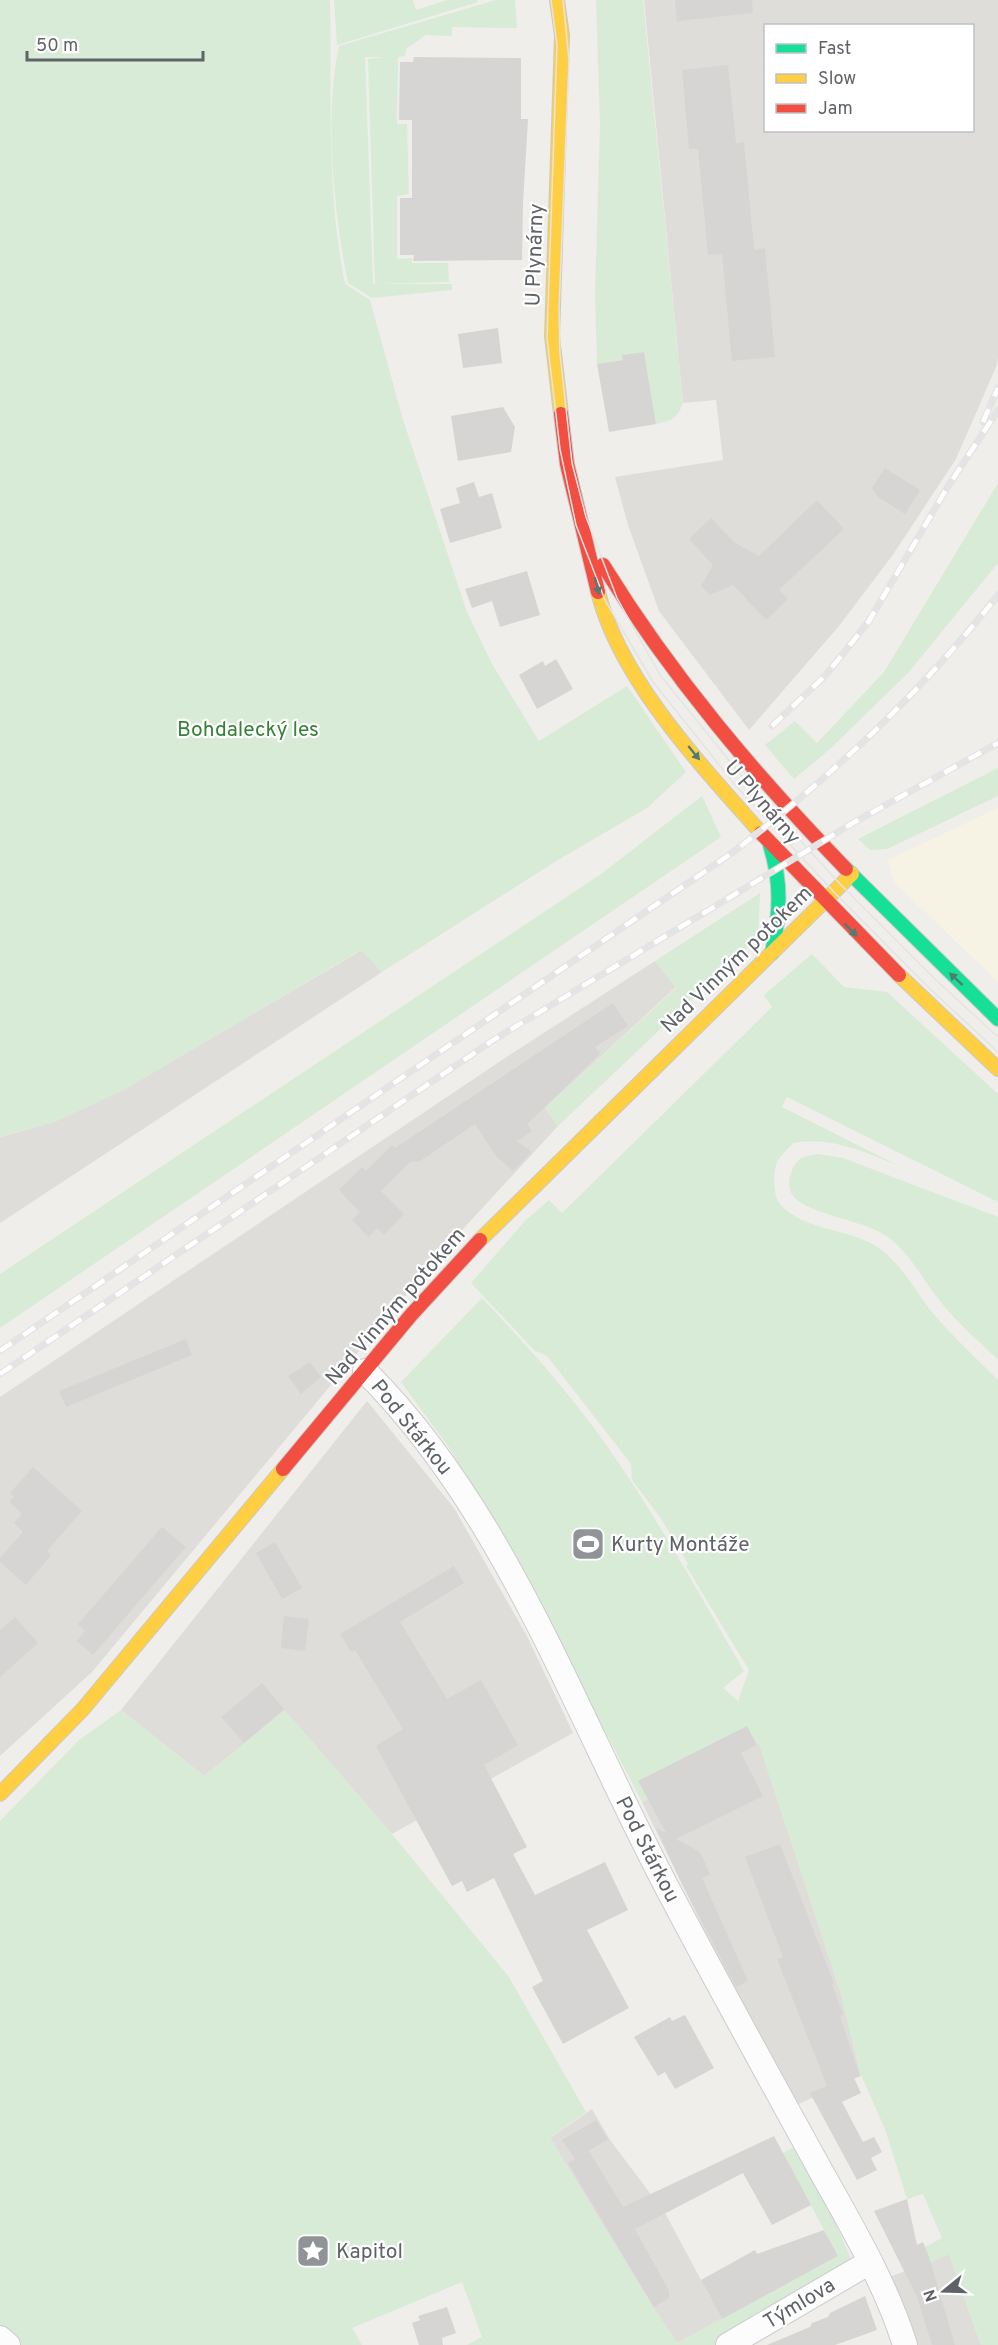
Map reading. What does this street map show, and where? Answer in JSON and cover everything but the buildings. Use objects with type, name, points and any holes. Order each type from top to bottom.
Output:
[{"type":"street","name":"U Plynárny","points":[[557,0],[562,34],[552,336],[567,464],[603,611],[616,641],[674,729],[768,841],[890,969],[998,1069]]},
{"type":"street","name":"U Plynárny","points":[[578,509],[602,564],[631,613],[673,674],[753,772],[998,1019]]},
{"type":"street","points":[[768,841],[780,877],[781,912],[772,953]]},
{"type":"street","name":"Nad Vinným potokem","points":[[0,1794],[83,1709],[365,1371],[470,1250],[852,874]]},
{"type":"street","name":"Pod Stárkou","points":[[365,1371],[417,1425],[465,1494],[531,1613],[671,1895],[870,2262],[905,2345]]},
{"type":"street","name":"Týmlova","points":[[728,2345],[870,2262]]},
{"type":"street","points":[[0,2338],[8,2345]]},
{"type":"shaded area","points":[[644,0],[998,0],[998,358],[996,367],[956,459],[892,556],[839,626],[749,730],[659,611],[628,525],[615,477],[723,460],[716,400],[683,403]]},
{"type":"shaded area","points":[[998,808],[998,982],[894,882],[888,860]]},
{"type":"shaded area","points":[[362,950],[382,972],[0,1223],[0,1137],[54,1122],[123,1090]]},
{"type":"shaded area","points":[[655,961],[676,987],[545,1108],[558,1126],[440,1254],[92,1672],[0,1756],[0,1397],[502,1060]]},
{"type":"shaded area","points":[[367,1401],[454,1508],[527,1636],[573,1733],[392,1834],[285,1711],[204,1776],[121,1710]]},
{"type":"shaded area","points":[[759,1743],[841,1994],[861,2076],[794,2106],[769,2063],[642,1802]]},
{"type":"shaded area","points":[[592,2109],[610,2140],[665,2213],[722,2319],[677,2343],[550,2138]]},
{"type":"shaded area","points":[[949,2254],[981,2345],[914,2345],[887,2278]]},
{"type":"green space","name":"Bohdalecký les","points":[[0,0],[330,0],[332,178],[345,284],[370,300],[403,420],[467,612],[492,664],[539,741],[627,686],[686,772],[647,808],[558,860],[382,972],[361,950],[124,1090],[54,1122],[0,1137]]},
{"type":"green space","points":[[334,0],[413,0],[416,10],[447,0],[477,0],[478,2],[337,45]]},
{"type":"green space","points":[[496,0],[515,0],[517,28],[452,27],[452,36],[426,35],[406,49],[405,56],[398,57],[397,124],[407,124],[409,194],[397,196],[397,259],[412,258],[412,263],[448,263],[449,282],[375,284],[452,284],[452,290],[372,298],[348,283],[335,196],[333,164],[332,102],[339,46]],"holes":[[[365,57],[384,57],[368,59],[375,284],[373,284]]]},
{"type":"green space","points":[[596,0],[643,0],[683,403],[673,418],[656,424],[644,352],[623,355],[623,360],[597,364],[595,294],[600,124]]},
{"type":"green space","points":[[998,483],[998,563],[908,673],[831,748],[794,779],[765,745],[795,721],[817,743],[884,672]]},
{"type":"green space","points":[[998,768],[998,796],[887,849],[870,850],[858,839]]},
{"type":"green space","points":[[702,796],[721,837],[0,1328],[0,1274],[601,874]]},
{"type":"green space","points":[[760,893],[758,937],[558,1126],[545,1108],[676,988],[655,961]]},
{"type":"green space","points":[[812,954],[844,987],[887,992],[998,1094],[998,1202],[787,1097],[782,1107],[899,1166],[835,1144],[793,1143],[778,1160],[774,1182],[777,1200],[790,1213],[814,1225],[867,1241],[887,1255],[931,1311],[998,1380],[998,2345],[981,2345],[949,2254],[928,2263],[925,2247],[942,2238],[923,2194],[907,2199],[885,2129],[860,2073],[841,1994],[759,1744],[642,1802],[521,1570],[448,1446],[401,1382],[482,1298],[539,1360],[574,1403],[640,1495],[744,1671],[723,1688],[738,1701],[749,1670],[686,1566],[688,1564],[660,1517],[632,1480],[631,1464],[547,1356],[534,1350],[471,1283],[525,1221],[549,1200],[562,1213],[772,1007],[764,995]]},
{"type":"green space","points":[[818,1154],[843,1158],[998,1217],[998,1360],[947,1309],[909,1258],[894,1242],[885,1235],[863,1225],[810,1208],[793,1196],[789,1181],[794,1166],[802,1158]]},
{"type":"green space","points":[[121,1710],[204,1776],[285,1710],[392,1834],[509,1977],[586,2112],[550,2138],[677,2343],[838,2256],[783,2153],[801,2143],[858,2275],[721,2345],[467,2345],[482,2337],[462,2282],[352,2328],[362,2345],[20,2345],[0,2328],[0,1821],[79,1740]]},
{"type":"tram line","points":[[551,0],[557,45],[547,338],[560,449],[576,525],[605,600],[653,682],[737,787],[834,892],[927,986],[998,1052]]},
{"type":"tram line","points":[[563,0],[569,60],[559,310],[560,354],[572,463],[586,517],[617,598],[660,675],[745,780],[841,885],[935,979],[998,1037]]},
{"type":"railway","points":[[983,422],[998,388]]},
{"type":"railway","points":[[772,726],[826,675],[869,621],[947,488],[998,410]]},
{"type":"railway","points":[[0,1351],[732,853],[805,794],[906,700],[968,632],[998,595]]},
{"type":"railway","points":[[0,1374],[495,1039],[853,823],[998,743]]},
{"type":"traffic: fast","points":[[770,845],[778,886],[777,925],[772,953]]},
{"type":"traffic: fast","points":[[846,869],[998,1019]]},
{"type":"traffic: slow","points":[[557,0],[562,35],[552,336],[561,414]]},
{"type":"traffic: slow","points":[[598,592],[609,625],[624,657],[644,689],[689,751],[761,833]]},
{"type":"traffic: slow","points":[[480,1240],[852,874]]},
{"type":"traffic: slow","points":[[899,975],[998,1069]]},
{"type":"traffic: slow","points":[[0,1794],[83,1709],[283,1469]]},
{"type":"traffic: jam","points":[[561,414],[567,464],[598,592]]},
{"type":"traffic: jam","points":[[603,565],[657,647],[716,724],[779,798],[846,869]]},
{"type":"traffic: jam","points":[[761,833],[899,975]]},
{"type":"traffic: jam","points":[[283,1469],[411,1315],[480,1240]]},
{"type":"place","name":"Kurty Montáže","points":[[588,1544]]},
{"type":"place","name":"Kapitol","points":[[313,2251]]}]
